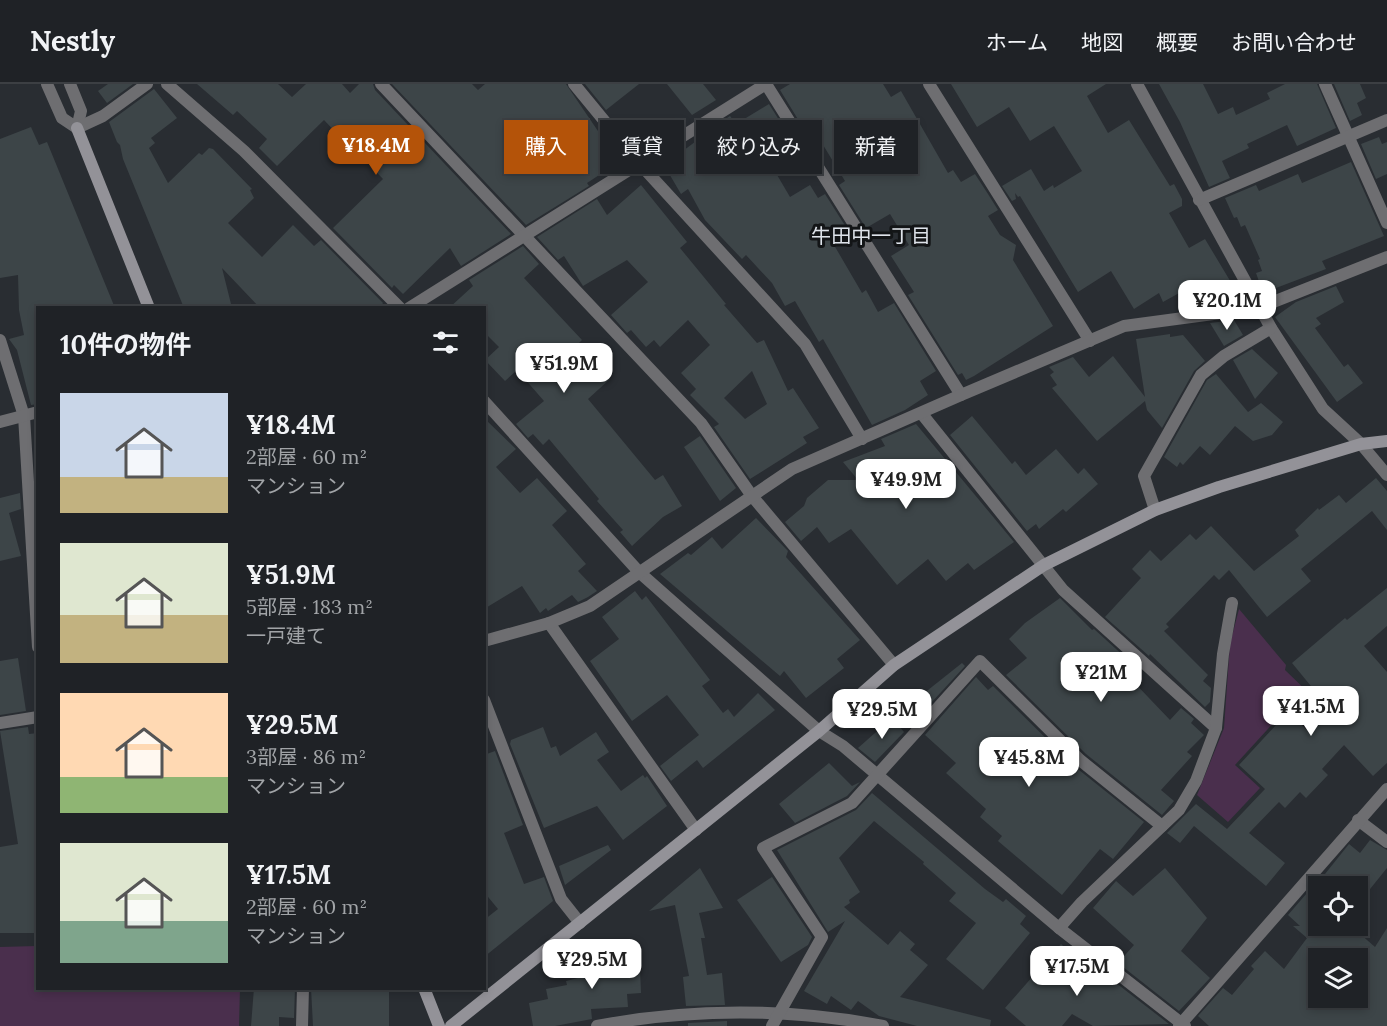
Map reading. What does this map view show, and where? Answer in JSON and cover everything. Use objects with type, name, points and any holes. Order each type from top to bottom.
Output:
[{"type":"street","points":[[47,84],[62,118],[77,128],[148,306]]},
{"type":"street","points":[[70,84],[81,111],[77,128]]},
{"type":"street","points":[[77,128],[103,116],[147,84]]},
{"type":"street","points":[[167,84],[244,151],[398,306]]},
{"type":"street","points":[[381,84],[701,423],[752,496],[894,665]]},
{"type":"street","points":[[574,84],[604,120]]},
{"type":"street","points":[[684,135],[766,84],[961,395]]},
{"type":"street","points":[[929,84],[1090,341]]},
{"type":"street","points":[[1137,84],[1258,308],[1323,409],[1361,444],[1387,475]]},
{"type":"street","points":[[1325,84],[1387,224]]},
{"type":"street","points":[[1199,200],[1387,120]]},
{"type":"street","points":[[412,306],[622,174]]},
{"type":"street","points":[[649,174],[805,344],[862,439]]},
{"type":"street","points":[[486,639],[549,623],[591,606],[792,469],[961,395],[1125,327],[1258,308],[1387,257]]},
{"type":"street","points":[[1155,510],[1144,476],[1201,375],[1224,356],[1271,328]]},
{"type":"street","points":[[0,340],[24,416],[36,614]]},
{"type":"street","points":[[486,403],[639,572],[819,731],[843,746],[878,774],[1059,928],[1182,1025],[1387,789]]},
{"type":"street","points":[[0,422],[36,413]]},
{"type":"street","points":[[922,414],[1063,590],[1216,728]]},
{"type":"street","points":[[451,1026],[819,731],[894,665],[1044,565],[1155,510],[1219,487],[1361,444],[1387,441]]},
{"type":"street","points":[[1059,928],[1082,902],[1179,810],[1196,781],[1216,728],[1223,654],[1232,603]]},
{"type":"street","points":[[549,623],[696,830]]},
{"type":"street","points":[[772,1026],[822,937],[763,848],[852,802],[980,661],[1080,760],[1162,826]]},
{"type":"street","points":[[486,705],[561,900],[580,923]]},
{"type":"street","points":[[0,723],[36,717]]},
{"type":"street","points":[[1358,820],[1387,842]]},
{"type":"street","points":[[302,1026],[303,990]]},
{"type":"street","points":[[425,990],[439,1026]]},
{"type":"street","points":[[597,1026],[639,1018],[778,1014],[884,1026]]},
{"type":"shaded area","points":[[1239,609],[1286,665],[1285,670],[1313,697],[1344,673],[1357,688],[1323,717],[1345,744],[1337,751],[1289,706],[1235,765],[1260,788],[1228,822],[1197,795],[1224,728],[1230,644]]},
{"type":"shaded area","points":[[36,946],[36,990],[240,990],[239,1026],[0,1026],[0,947]]},
{"type":"building","points":[[108,84],[133,84],[107,103],[98,91]]},
{"type":"building","points":[[197,84],[278,84],[292,97],[306,84],[342,84],[350,93],[359,84],[373,84],[375,90],[511,234],[461,266],[450,248],[403,294],[394,285],[392,288],[333,228],[383,179],[360,155],[359,157],[324,120],[277,166],[259,148],[267,139],[237,111],[233,115]]},
{"type":"building","points":[[392,84],[472,84],[478,90],[485,84],[566,84],[600,134],[601,174],[587,183],[589,186],[526,225]]},
{"type":"building","points":[[585,84],[639,84],[606,110]]},
{"type":"building","points":[[667,84],[703,84],[716,100],[692,115]]},
{"type":"building","points":[[790,84],[883,84],[891,97],[901,91],[918,120],[834,120],[834,163],[822,143],[822,120],[798,120],[780,90]]},
{"type":"building","points":[[951,84],[1106,84],[1087,96],[1108,133],[1129,120],[1170,186],[1174,184],[1182,199],[1182,206],[1169,213],[1189,248],[1205,239],[1238,294],[1224,301],[1226,304],[1201,307],[1190,287],[1163,302],[1159,293],[1134,309],[1111,271],[1078,292],[1020,196],[1018,197],[1015,193],[1016,199],[1012,201],[1002,186],[1031,169],[1044,191],[1053,185],[1054,188],[1082,171],[1054,126],[1030,141],[1009,107],[977,127]]},
{"type":"building","points":[[1159,84],[1203,84],[1218,114],[1233,107],[1236,115],[1270,99],[1267,93],[1285,84],[1317,84],[1336,128],[1297,146],[1287,125],[1247,144],[1249,148],[1222,161],[1230,178],[1209,187],[1180,122]]},
{"type":"building","points":[[1334,84],[1360,84],[1366,98],[1357,103],[1362,115],[1350,121]]},
{"type":"building","points":[[154,89],[177,118],[151,138],[155,143],[149,148],[168,183],[199,153],[202,155],[209,148],[213,149],[252,189],[250,190],[254,198],[228,223],[262,257],[293,225],[314,246],[321,240],[383,303],[381,306],[258,306],[222,268],[232,306],[183,306],[109,122]]},
{"type":"building","points":[[769,104],[779,120],[743,120]]},
{"type":"building","points":[[918,121],[948,173],[953,170],[961,182],[975,174],[998,210],[988,216],[1000,235],[1016,245],[1013,260],[1053,326],[974,376],[966,380],[962,373],[958,375],[908,295],[914,292],[891,256],[909,245],[890,214],[866,228],[839,185],[845,181],[841,174],[918,174]]},
{"type":"building","points":[[31,127],[39,145],[47,142],[114,306],[36,306],[36,404],[31,405],[17,350],[9,339],[24,335],[19,310],[18,275],[0,278],[0,139]]},
{"type":"building","points":[[1379,137],[1382,144],[1387,142],[1387,174],[1376,179],[1361,144]]},
{"type":"building","points":[[696,141],[696,174],[777,174],[790,197],[810,185],[818,198],[825,194],[851,235],[834,245],[862,293],[866,290],[878,312],[894,303],[936,371],[920,381],[928,395],[905,410],[872,425],[823,339],[819,342],[795,301],[785,306],[772,283],[746,255],[742,259],[705,220],[688,189],[681,194],[669,174],[684,174],[684,150]]},
{"type":"building","points":[[1351,162],[1384,236],[1322,261],[1326,269],[1263,293],[1256,273],[1262,271],[1258,260],[1260,259],[1245,225],[1241,227],[1237,217],[1234,218],[1225,198],[1256,185],[1259,191],[1298,174],[1302,183]]},
{"type":"building","points":[[641,185],[687,242],[680,248],[726,304],[724,305],[757,343],[764,340],[788,391],[793,388],[819,428],[803,437],[807,443],[750,479],[714,427],[719,424],[690,395],[696,389],[681,373],[710,345],[688,320],[660,347],[654,340],[646,347],[631,330],[627,333],[611,315],[648,282],[627,260],[583,286],[564,256],[558,260],[537,237],[597,199],[607,215]],"holes":[[[752,371],[767,404],[745,419],[724,398]]]},
{"type":"building","points":[[523,246],[539,264],[524,278],[582,340],[578,344],[610,379],[588,399],[655,480],[663,475],[682,506],[663,517],[632,546],[620,532],[623,530],[597,501],[599,499],[549,439],[543,445],[533,434],[528,438],[516,424],[544,401],[517,370],[505,381],[486,361],[499,347],[486,334],[486,306],[451,306],[473,286],[469,280]]},
{"type":"building","points":[[1336,286],[1344,302],[1316,318],[1321,324],[1315,328],[1344,367],[1348,364],[1363,383],[1337,402],[1275,317],[1296,302]]},
{"type":"building","points":[[1234,320],[1243,335],[1224,346],[1210,323]]},
{"type":"building","points":[[1170,334],[1170,337],[1183,335],[1205,361],[1194,371],[1162,428],[1147,410],[1145,401],[1097,441],[1052,388],[1057,385],[1050,375],[1054,372],[1049,367],[1073,357],[1089,377],[1113,356],[1145,397],[1136,339]]},
{"type":"building","points":[[1252,349],[1278,373],[1255,399],[1233,360]]},
{"type":"building","points":[[1216,374],[1248,412],[1261,403],[1283,422],[1272,435],[1253,441],[1235,426],[1210,455],[1200,446],[1183,465],[1180,462],[1177,467],[1164,457],[1207,380]]},
{"type":"building","points":[[972,416],[1012,464],[1015,461],[1026,475],[1056,449],[1078,474],[1084,468],[1098,484],[1066,512],[1063,509],[1039,529],[1036,524],[1027,531],[950,435]]},
{"type":"building","points":[[486,420],[516,449],[496,467],[520,493],[537,478],[567,511],[552,525],[586,564],[578,571],[597,591],[578,602],[572,595],[548,611],[546,608],[540,613],[522,586],[486,608]]},
{"type":"building","points":[[916,424],[1014,542],[974,570],[968,563],[946,581],[928,559],[897,585],[851,529],[829,543],[817,527],[801,541],[785,522],[804,506],[807,498],[828,480],[858,480],[843,462],[885,446],[881,439]]},
{"type":"building","points":[[700,436],[736,488],[720,501],[684,447]]},
{"type":"building","points":[[1376,478],[1387,491],[1387,530],[1372,511],[1301,569],[1311,581],[1267,617],[1229,570],[1219,580],[1214,575],[1166,624],[1169,627],[1164,631],[1208,675],[1203,681],[1211,688],[1210,702],[1205,707],[1150,654],[1149,656],[1105,617],[1141,578],[1132,569],[1150,550],[1161,561],[1190,534],[1196,540],[1211,526],[1254,571],[1299,536],[1295,530],[1318,508],[1319,510],[1339,495],[1346,503]]},
{"type":"building","points":[[20,493],[21,509],[9,513],[21,556],[0,561],[0,498]]},
{"type":"building","points":[[756,518],[788,551],[786,557],[860,640],[837,659],[844,668],[806,698],[784,671],[780,676],[660,574],[688,553],[691,555],[712,537],[722,549]]},
{"type":"building","points":[[1387,588],[1387,626],[1364,646],[1387,672],[1387,763],[1373,776],[1344,745],[1322,769],[1328,775],[1306,798],[1300,792],[1285,808],[1279,802],[1249,833],[1285,863],[1266,886],[1194,826],[1180,843],[1167,833],[1196,804],[1227,829],[1265,789],[1239,765],[1288,712],[1309,732],[1333,713],[1292,663],[1345,618],[1347,620]]},
{"type":"building","points":[[635,591],[642,600],[646,596],[710,680],[702,686],[723,713],[728,709],[734,717],[758,693],[775,710],[703,768],[697,760],[671,781],[660,766],[699,735],[667,695],[632,721],[590,661],[619,639],[602,617]]},
{"type":"building","points":[[1060,598],[1092,630],[1094,629],[1137,668],[1128,676],[1170,720],[1181,708],[1194,719],[1191,723],[1204,735],[1187,752],[1192,756],[1161,790],[1174,801],[1162,815],[1086,754],[1006,675],[1027,658],[1009,639],[1025,623]]},
{"type":"building","points":[[18,658],[26,711],[0,715],[0,661]]},
{"type":"building","points":[[962,663],[965,666],[931,703],[923,694]]},
{"type":"building","points":[[976,677],[988,690],[993,686],[1074,766],[1144,822],[1113,859],[1100,849],[1062,895],[998,841],[1002,836],[980,817],[986,809],[946,773],[956,763],[925,735]]},
{"type":"building","points":[[892,718],[904,732],[875,762],[858,748]]},
{"type":"building","points":[[28,727],[29,734],[36,733],[36,933],[0,933],[0,847],[18,844],[0,731]]},
{"type":"building","points":[[543,727],[551,748],[556,746],[560,756],[596,732],[609,752],[597,760],[621,791],[643,775],[645,778],[647,776],[667,806],[623,840],[597,806],[544,828],[510,744],[511,740]]},
{"type":"building","points":[[495,751],[523,825],[504,833],[524,884],[544,877],[553,901],[486,955],[486,918],[498,909],[486,894],[486,754]]},
{"type":"building","points":[[829,763],[852,786],[860,782],[847,796],[795,823],[779,804]]},
{"type":"building","points":[[872,793],[985,889],[1003,902],[1006,899],[1026,916],[1020,924],[1030,933],[983,990],[946,959],[976,923],[949,901],[956,893],[923,864],[924,862],[874,821],[839,858],[860,892],[844,907],[888,945],[900,931],[915,944],[910,950],[928,965],[900,997],[991,1020],[990,1026],[917,1026],[879,1016],[858,1001],[851,1010],[831,996],[827,1004],[804,991],[845,921],[828,932],[777,850],[856,810]]},
{"type":"building","points":[[1370,840],[1387,850],[1387,868],[1368,892],[1368,876],[1323,876],[1349,844],[1360,853]]},
{"type":"building","points":[[608,845],[611,850],[565,885],[559,866]]},
{"type":"building","points":[[700,868],[723,908],[699,913],[705,938],[701,938],[707,975],[722,973],[725,1005],[686,1006],[683,977],[689,976],[675,905],[649,911]]},
{"type":"building","points":[[1165,868],[1207,918],[1181,951],[1210,978],[1179,1011],[1118,963],[1134,945],[1093,908],[1116,881],[1133,896]]},
{"type":"building","points":[[772,877],[812,937],[808,945],[781,962],[737,900]]},
{"type":"building","points":[[1307,893],[1308,936],[1362,936],[1375,947],[1387,928],[1387,1026],[1209,1026],[1198,1016],[1223,988],[1232,995],[1254,969],[1251,966],[1265,951],[1284,969],[1307,938],[1293,926],[1300,926],[1288,915]]},
{"type":"building","points":[[639,944],[641,993],[627,994],[628,1007],[591,1009],[592,1019],[555,1026],[533,1026],[529,1003],[548,999],[546,989],[567,985],[566,981],[602,972],[599,950]]},
{"type":"building","points":[[1061,944],[1100,979],[1107,976],[1169,1024],[1093,1026],[1072,1014],[1062,1026],[1026,1026],[1005,1008]]},
{"type":"building","points":[[254,990],[295,990],[294,1018],[279,1017],[279,1026],[251,1026]]},
{"type":"building","points":[[311,990],[389,990],[389,1026],[313,1026]]},
{"type":"building","points":[[727,1021],[727,1026],[688,1026],[688,1023]]},
{"type":"district","name":"牛田中一丁目","points":[[871,236]]}]
